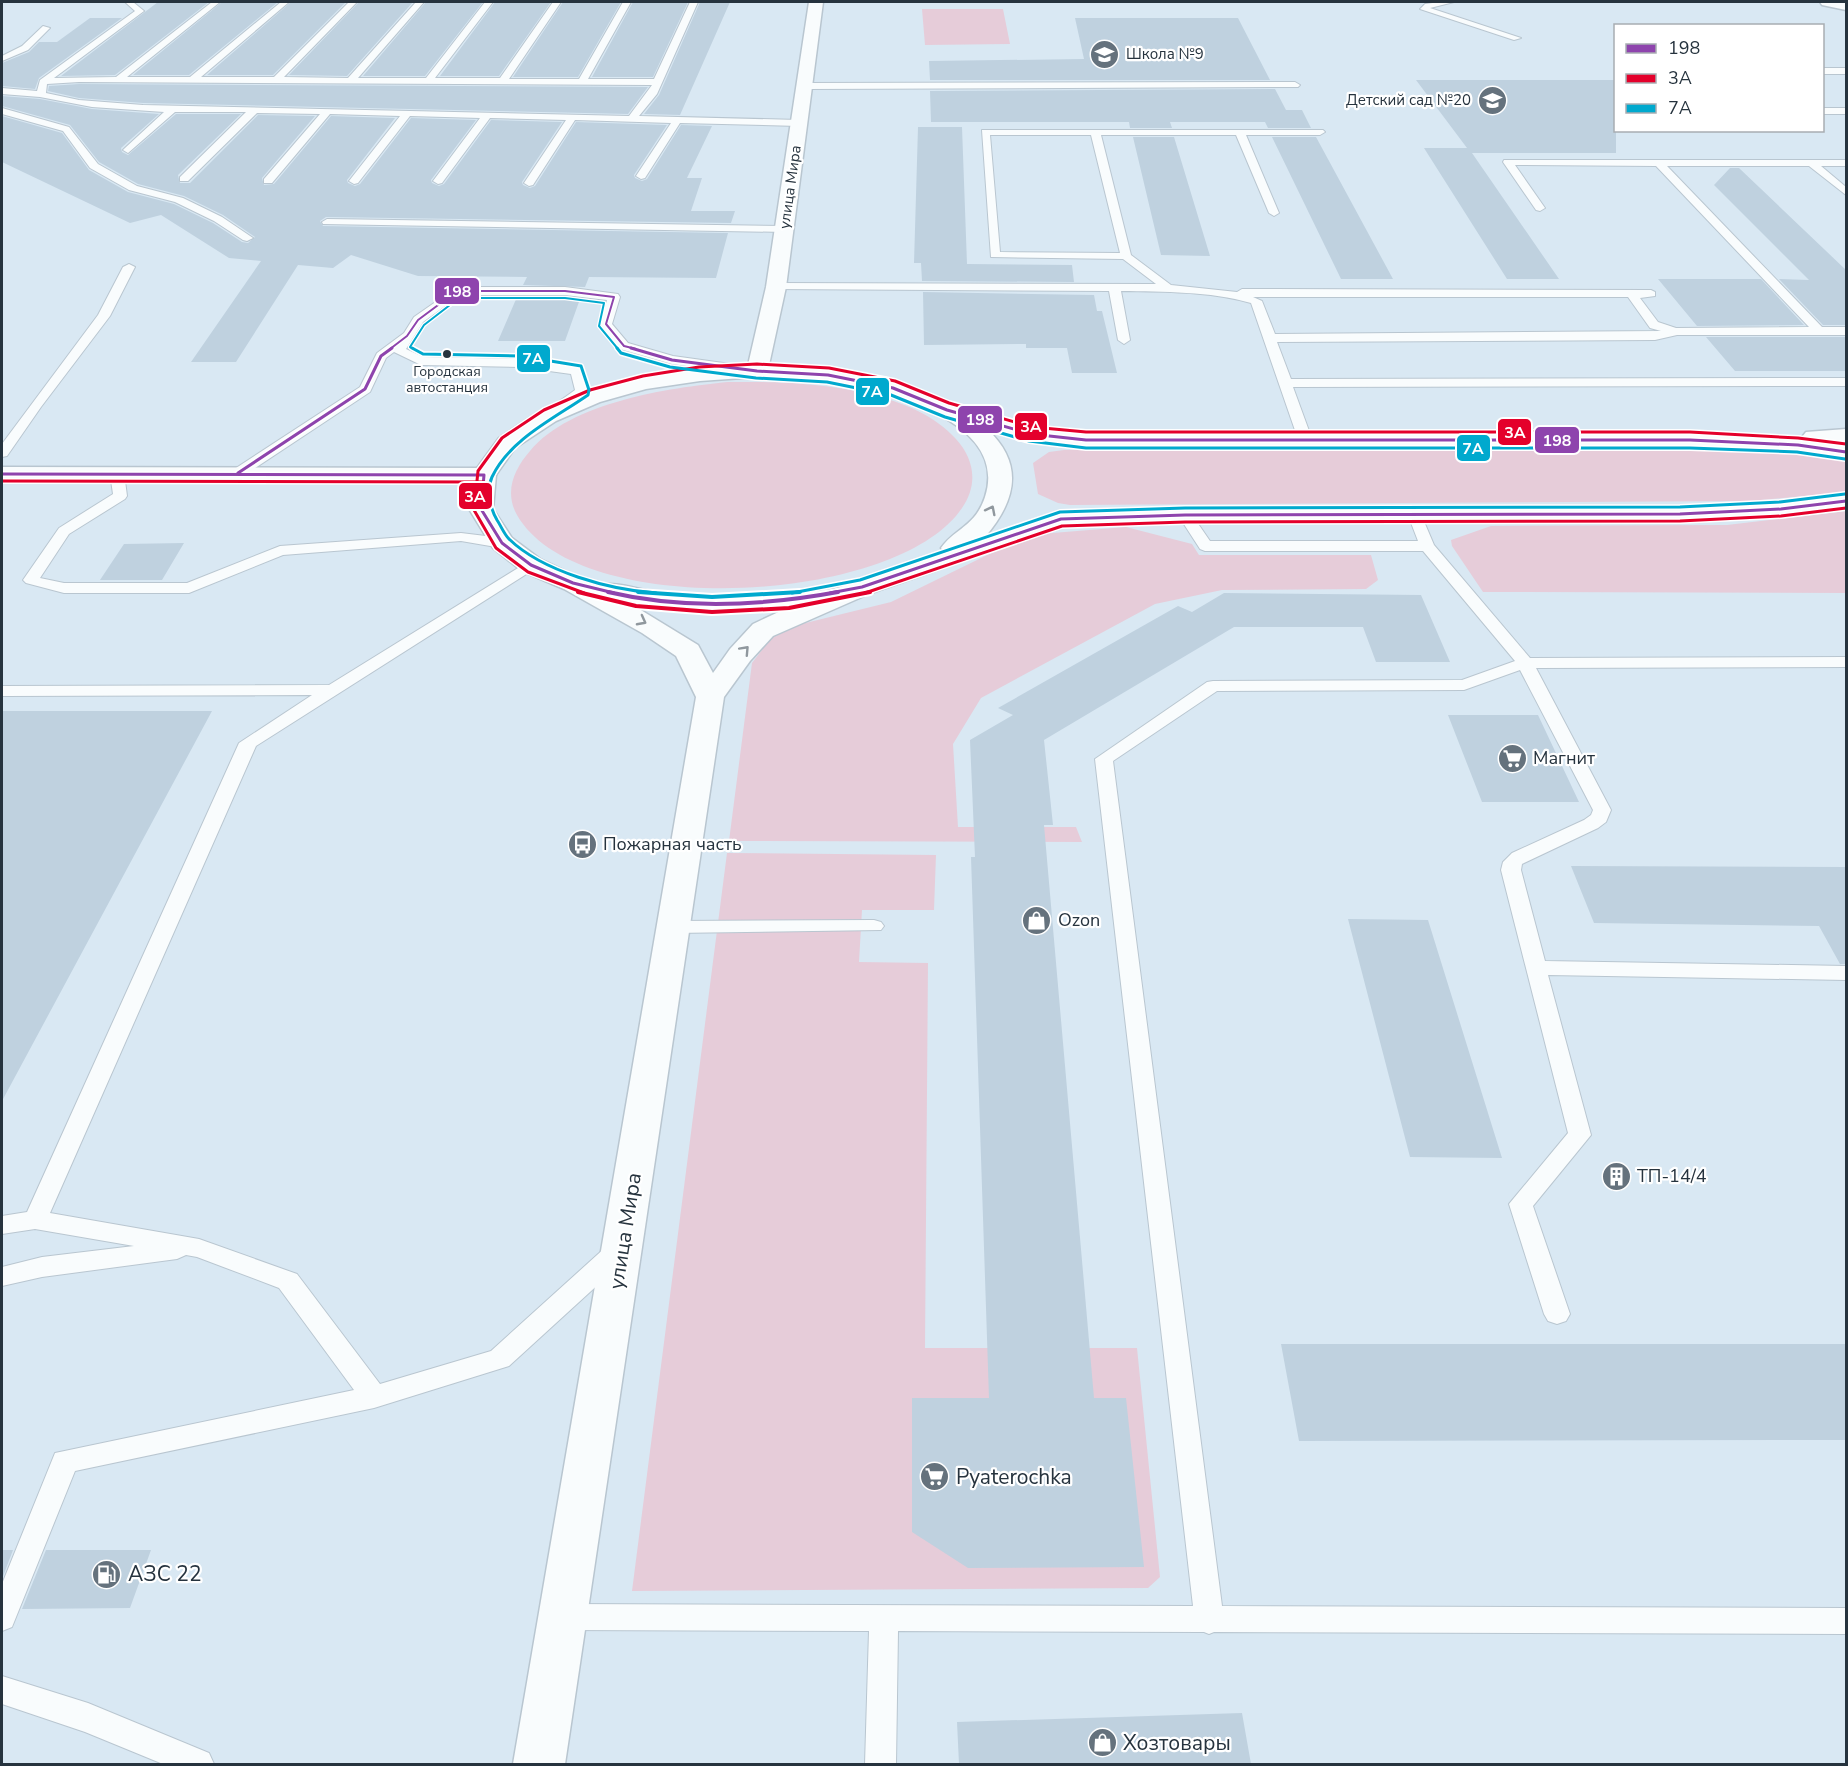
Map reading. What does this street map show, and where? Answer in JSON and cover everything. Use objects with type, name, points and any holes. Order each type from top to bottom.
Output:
[{"type":"main road","name":"улица Мира","points":[[757,371],[776,287],[816,2]]},
{"type":"main road","points":[[1827,2],[1846,6]]},
{"type":"main road","points":[[1846,452],[1798,445],[1690,440],[1086,441],[1031,434],[947,410],[882,386],[828,375],[757,371],[700,374],[644,383],[592,397],[548,416],[507,443],[484,475],[481,509],[502,543],[531,565],[573,583],[652,627],[688,651],[710,697],[740,655],[764,630],[807,609],[862,588],[1061,519],[1185,515],[1680,514],[1781,509],[1846,501]]},
{"type":"main road","points":[[913,570],[959,545],[989,517],[1002,487],[998,458],[979,432],[947,410]]},
{"type":"main road","points":[[1814,436],[1846,436]]},
{"type":"main road","points":[[2,474],[484,475]]},
{"type":"main road","points":[[573,583],[638,599],[712,605],[789,601],[862,588]]},
{"type":"main road","name":"улица Мира","points":[[539,1764],[710,697]]},
{"type":"lane","points":[[41,94],[43,82],[140,10],[129,2]]},
{"type":"lane","points":[[118,79],[216,2]]},
{"type":"lane","points":[[193,79],[285,2]]},
{"type":"lane","points":[[276,80],[353,2]]},
{"type":"lane","points":[[351,80],[420,2]]},
{"type":"lane","points":[[428,81],[489,2]]},
{"type":"lane","points":[[503,81],[557,2]]},
{"type":"lane","points":[[582,81],[627,2]]},
{"type":"lane","points":[[632,119],[652,94],[694,2]]},
{"type":"lane","points":[[1450,2],[1428,6],[1424,9],[1517,38]]},
{"type":"lane","points":[[2,59],[25,48],[46,28]]},
{"type":"lane","points":[[1824,71],[1846,71]]},
{"type":"lane","points":[[43,82],[80,79],[658,82]]},
{"type":"lane","points":[[805,86],[1294,85]]},
{"type":"lane","points":[[2,92],[41,94],[61,100],[99,106],[171,110],[799,123]]},
{"type":"lane","points":[[128,150],[171,110]]},
{"type":"lane","points":[[2,111],[66,129],[94,166],[133,188],[179,200],[218,219],[247,238]]},
{"type":"lane","points":[[184,179],[253,111]]},
{"type":"lane","points":[[1824,111],[1846,111]]},
{"type":"lane","points":[[268,181],[326,112]]},
{"type":"lane","points":[[354,181],[406,115]]},
{"type":"lane","points":[[438,181],[486,117]]},
{"type":"lane","points":[[529,183],[572,118]]},
{"type":"lane","points":[[641,176],[676,122]]},
{"type":"lane","points":[[1168,288],[1126,256],[995,255],[985,132],[1320,132]]},
{"type":"lane","points":[[1095,132],[1126,256]]},
{"type":"lane","points":[[1240,132],[1274,213]]},
{"type":"lane","points":[[1540,208],[1508,162],[1846,163]]},
{"type":"lane","points":[[1659,163],[1819,331]]},
{"type":"lane","points":[[1811,163],[1846,192]]},
{"type":"lane","points":[[327,222],[785,229]]},
{"type":"lane","points":[[2,453],[36,404],[104,316],[129,267]]},
{"type":"lane","points":[[776,287],[1114,287],[1168,288],[1228,293],[1651,294]]},
{"type":"lane","points":[[1114,287],[1124,340]]},
{"type":"lane","points":[[548,416],[582,391],[576,371],[520,363],[421,361],[399,350],[418,320],[457,291],[565,291],[614,297],[606,324],[624,346],[672,360],[757,371]]},
{"type":"lane","points":[[1228,293],[1256,301],[1305,439]]},
{"type":"lane","points":[[1631,294],[1654,325],[1677,331]]},
{"type":"lane","points":[[1270,338],[1655,336],[1677,331],[1846,331]]},
{"type":"lane","points":[[237,473],[365,389],[381,356],[407,336]]},
{"type":"lane","points":[[1286,383],[1846,382]]},
{"type":"lane","points":[[117,473],[120,496],[64,531],[31,580],[64,588],[189,588],[280,551],[461,537],[502,543]]},
{"type":"lane","points":[[1185,515],[1205,546],[1427,546]]},
{"type":"lane","points":[[1415,515],[1427,546],[1525,663],[1602,810],[1599,818],[1591,824],[1519,857],[1511,870],[1580,1135],[1521,1204],[1557,1314]]},
{"type":"lane","points":[[35,1220],[248,743],[531,565]]},
{"type":"lane","points":[[1209,1621],[1104,759],[1213,686],[1464,685],[1525,663],[1846,662]]},
{"type":"lane","points":[[2,691],[335,690]]},
{"type":"lane","points":[[673,927],[874,926]]},
{"type":"lane","points":[[1536,968],[1846,973]]},
{"type":"lane","points":[[2,1225],[35,1220],[199,1248],[288,1281],[374,1397]]},
{"type":"lane","points":[[2,1618],[65,1461],[374,1397],[500,1359],[623,1247]]},
{"type":"lane","points":[[2,1277],[42,1268],[199,1248]]},
{"type":"lane","points":[[562,1617],[1209,1621],[1237,1619],[1846,1621]]},
{"type":"lane","points":[[880,1764],[884,1619]]},
{"type":"lane","points":[[2,1690],[88,1718],[198,1764]]},
{"type":"shaded area","points":[[922,9],[1003,9],[1010,44],[925,45]]},
{"type":"shaded area","points":[[728,382],[817,385],[880,397],[910,407],[935,421],[956,439],[967,455],[972,482],[967,499],[962,508],[927,541],[874,565],[809,581],[738,588],[667,585],[603,573],[551,549],[517,515],[511,498],[511,489],[519,465],[548,434],[570,420],[622,400],[678,388]]},
{"type":"shaded area","points":[[1064,450],[1763,450],[1846,460],[1846,492],[1750,501],[1070,505],[1058,503],[1038,494],[1033,463],[1049,452]]},
{"type":"shaded area","points":[[1846,511],[1846,593],[1483,592],[1452,546],[1451,540],[1491,526],[1727,525]]},
{"type":"shaded area","points":[[1126,527],[1192,544],[1199,555],[1371,555],[1378,580],[1366,589],[1222,590],[1155,604],[981,698],[953,744],[958,827],[1076,827],[1082,842],[729,841],[752,663],[777,630],[891,602],[1028,535]]},
{"type":"shaded area","points":[[727,853],[936,855],[934,910],[862,910],[859,962],[928,963],[925,1348],[1137,1348],[1160,1577],[1148,1588],[632,1591]]},
{"type":"building","points":[[158,2],[209,2],[115,75],[61,76]]},
{"type":"building","points":[[222,2],[278,2],[189,75],[133,75]]},
{"type":"building","points":[[291,2],[346,2],[273,75],[207,75]]},
{"type":"building","points":[[359,2],[413,2],[347,76],[289,75]]},
{"type":"building","points":[[426,2],[483,2],[425,76],[363,76]]},
{"type":"building","points":[[495,2],[551,2],[499,76],[440,76]]},
{"type":"building","points":[[563,2],[621,2],[578,77],[513,77]]},
{"type":"building","points":[[633,2],[688,2],[653,77],[592,77]]},
{"type":"building","points":[[700,2],[730,2],[680,115],[644,114],[659,95]]},
{"type":"building","points":[[90,18],[122,18],[39,78],[35,89],[2,86],[2,63],[29,52],[39,42],[57,42]]},
{"type":"building","points":[[1075,18],[1238,18],[1270,80],[930,80],[929,61],[1084,59]]},
{"type":"building","points":[[1416,80],[1614,80],[1616,153],[1472,153],[1559,279],[1507,279],[1424,148],[1467,148]]},
{"type":"building","points":[[79,84],[648,87],[628,114],[143,103],[79,98],[48,91],[49,86]]},
{"type":"building","points":[[1275,89],[1286,110],[1302,110],[1311,128],[1268,128],[1265,122],[1170,122],[1172,128],[1130,128],[1129,122],[931,122],[930,91]]},
{"type":"building","points":[[2,96],[40,99],[92,109],[159,114],[121,148],[122,152],[128,155],[176,114],[241,114],[178,175],[180,183],[190,183],[258,115],[315,116],[262,178],[264,185],[274,184],[331,116],[395,118],[347,180],[355,186],[360,184],[411,118],[476,120],[431,180],[439,186],[444,184],[491,120],[562,122],[522,182],[530,188],[535,186],[576,122],[667,125],[634,175],[642,181],[647,179],[681,125],[712,126],[687,178],[702,178],[691,211],[735,211],[731,223],[326,217],[320,221],[323,226],[728,233],[716,278],[589,277],[585,287],[523,285],[527,277],[418,276],[351,255],[333,268],[298,265],[236,362],[191,362],[261,261],[229,258],[161,215],[130,223],[2,162],[2,116],[62,133],[89,170],[128,192],[174,204],[213,223],[242,242],[248,243],[255,237],[223,215],[184,196],[138,184],[99,162],[70,125],[2,106]]},
{"type":"building","points":[[918,127],[962,127],[967,264],[1072,265],[1074,282],[922,281],[921,263],[914,263]]},
{"type":"building","points":[[1133,137],[1174,137],[1210,256],[1161,255]]},
{"type":"building","points":[[1272,137],[1316,137],[1393,279],[1341,279]]},
{"type":"building","points":[[1730,168],[1739,168],[1846,270],[1846,325],[1823,325],[1779,279],[1809,280],[1714,185]]},
{"type":"building","points":[[1658,279],[1761,279],[1804,325],[1697,326]]},
{"type":"building","points":[[923,292],[1094,295],[1097,311],[1102,311],[1117,373],[1072,373],[1067,348],[1026,348],[1026,344],[924,345]]},
{"type":"building","points":[[517,297],[580,299],[565,341],[498,341]]},
{"type":"building","points":[[1706,337],[1846,337],[1846,371],[1735,371]]},
{"type":"building","points":[[184,543],[162,580],[100,580],[124,544]]},
{"type":"building","points":[[1224,593],[1421,595],[1450,662],[1376,662],[1363,627],[1234,627],[1044,740],[1053,825],[1044,825],[1094,1398],[1126,1398],[1144,1567],[968,1568],[912,1532],[912,1398],[989,1398],[971,857],[975,857],[970,740],[1013,715],[998,708],[1178,606],[1192,612]]},
{"type":"building","points":[[2,711],[212,711],[2,1101]]},
{"type":"building","name":"Магнит","points":[[1448,715],[1538,715],[1579,802],[1482,802]]},
{"type":"building","points":[[1571,866],[1846,867],[1846,964],[1840,964],[1819,926],[1594,923]]},
{"type":"building","points":[[1348,919],[1428,920],[1502,1158],[1410,1157]]},
{"type":"building","points":[[1281,1344],[1846,1344],[1846,1440],[1299,1441]]},
{"type":"building","points":[[2,1550],[13,1550],[2,1579]]},
{"type":"building","points":[[46,1550],[151,1550],[130,1608],[22,1609]]},
{"type":"building","name":"Хозтовары","points":[[1242,1713],[1251,1764],[959,1764],[957,1722]]},
{"type":"transit line","name":"198","points":[[238,473],[365,389],[381,356],[407,336],[418,320],[457,291],[565,291],[614,297],[606,324],[624,346],[672,360],[757,371],[828,375],[893,388],[947,410],[1031,434],[1086,440],[1690,440],[1798,445],[1846,452]]},
{"type":"transit line","name":"7А","points":[[1845,459],[1797,452],[1690,448],[1086,448],[1029,441],[945,417],[891,395],[827,382],[756,378],[670,367],[621,353],[599,326],[604,303],[565,298],[459,298],[424,325],[410,347],[423,354],[520,356],[581,366],[589,390],[588,395],[512,448],[491,478],[489,507],[508,538],[535,558],[575,576],[639,592],[712,597],[788,594],[860,580],[1060,512],[1185,508],[1680,507],[1780,502],[1845,494]]},
{"type":"transit line","name":"3А","points":[[1846,444],[1798,438],[1690,432],[1086,432],[1032,427],[949,403],[895,381],[829,368],[757,364],[699,367],[643,376],[590,390],[544,410],[502,438],[478,471],[474,510],[496,548],[528,572],[571,590],[636,606],[712,612],[789,608],[863,594],[1062,526],[1185,522],[1680,521],[1781,516],[1846,508]]},
{"type":"transit line","name":"198","points":[[2,474],[484,475],[481,509],[502,543],[531,565],[573,583],[638,599],[712,605],[789,601],[862,587],[1061,519],[1185,515],[1680,514],[1781,509],[1846,501]]},
{"type":"transit line","name":"3А","points":[[2,481],[484,482]]},
{"type":"place","name":"Школа №9","points":[[1105,54]]},
{"type":"place","name":"Детский сад №20","points":[[1492,100]]},
{"type":"place","name":"Городская автостанция","points":[[447,354]]},
{"type":"place","name":"Магнит","points":[[1512,758]]},
{"type":"place","name":"Пожарная часть","points":[[582,844]]},
{"type":"place","name":"Ozon","points":[[1037,920]]},
{"type":"place","name":"ТП-14/4","points":[[1616,1176]]},
{"type":"place","name":"Pyaterochka","points":[[935,1477]]},
{"type":"place","name":"АЗС 22","points":[[107,1574]]},
{"type":"place","name":"Хозтовары","points":[[1102,1743]]}]
